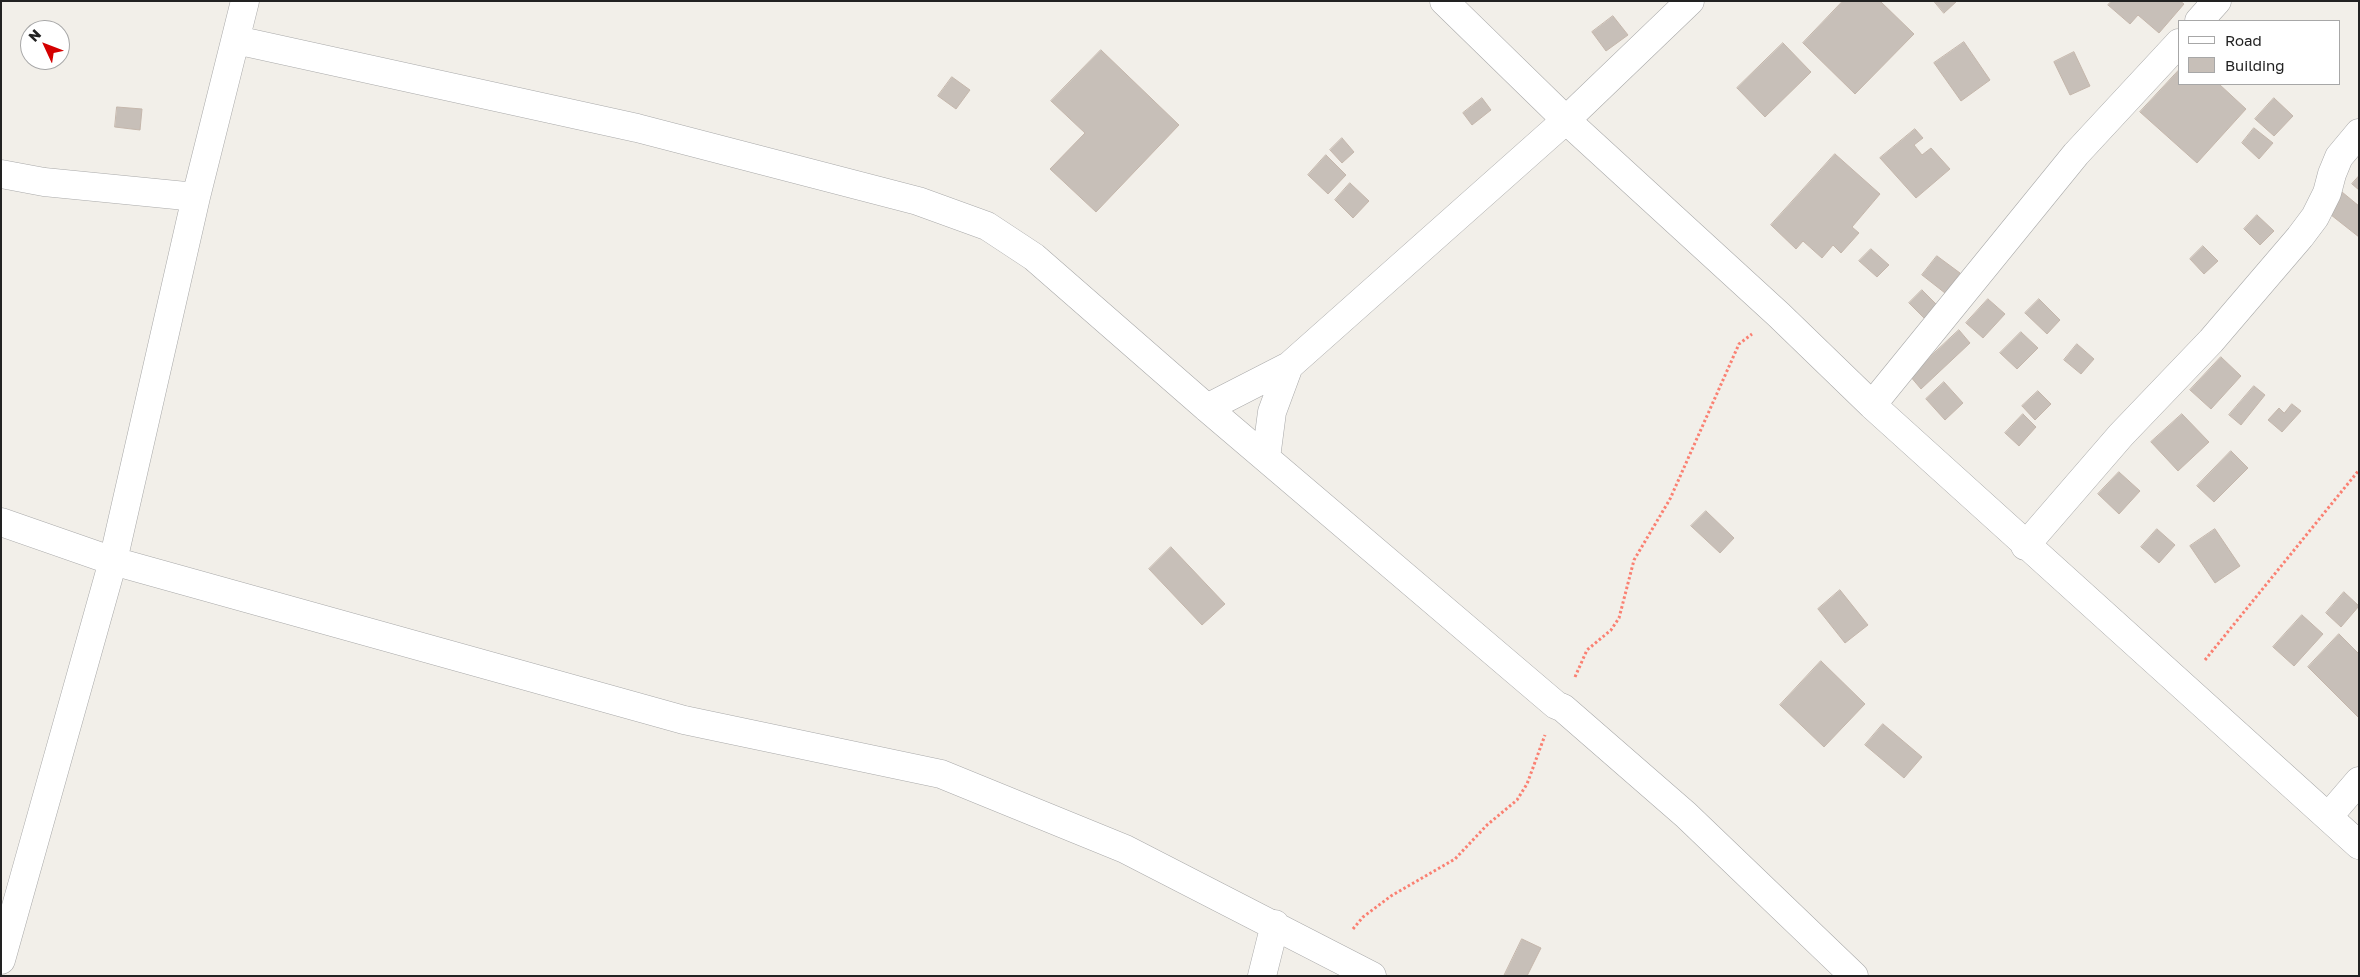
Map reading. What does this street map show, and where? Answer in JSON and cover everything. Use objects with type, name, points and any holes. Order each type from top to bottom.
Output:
[{"type":"street","points":[[1,960],[112,561],[196,196],[245,1]]},
{"type":"street","points":[[1444,1],[1566,120],[1779,314],[1872,405],[2025,546],[2359,845]]},
{"type":"street","points":[[1207,408],[1289,366],[1566,120],[1690,1]]},
{"type":"street","points":[[2200,20],[2217,1]]},
{"type":"street","points":[[236,40],[637,128],[918,201],[987,226],[1034,257],[1207,408],[1560,706],[1686,815],[1854,976]]},
{"type":"street","points":[[1872,405],[2076,154],[2178,44]]},
{"type":"street","points":[[2025,546],[2121,435],[2211,341],[2300,237],[2315,217],[2327,193],[2339,157],[2359,133]]},
{"type":"street","points":[[1,174],[44,182],[196,196]]},
{"type":"street","points":[[1266,458],[1272,412],[1289,366]]},
{"type":"street","points":[[1,522],[112,561],[684,720],[941,774],[1125,849],[1275,924],[1372,976]]},
{"type":"street","points":[[2328,817],[2359,781]]},
{"type":"street","points":[[1262,976],[1275,924]]},
{"type":"path","points":[[1332,955],[1363,917],[1391,896],[1455,859],[1487,825],[1517,800],[1527,784],[1560,706],[1587,650],[1611,630],[1619,618],[1634,560],[1670,499],[1739,344],[1779,314]]},
{"type":"path","points":[[2183,687],[2359,470]]},
{"type":"building","points":[[1843,1],[1880,1],[1914,34],[1855,94],[1803,43]]},
{"type":"building","points":[[1934,1],[1957,1],[1944,13]]},
{"type":"building","points":[[2112,1],[2180,1],[2184,4],[2159,33],[2138,15],[2130,24],[2108,5]]},
{"type":"building","points":[[1613,16],[1628,35],[1606,51],[1592,32]]},
{"type":"building","points":[[1964,42],[1990,80],[1961,101],[1934,63]]},
{"type":"building","points":[[1783,43],[1811,72],[1765,117],[1737,88]]},
{"type":"building","points":[[1101,50],[1179,125],[1096,212],[1050,169],[1085,133],[1051,101]]},
{"type":"building","points":[[2074,52],[2090,86],[2070,95],[2054,62]]},
{"type":"building","points":[[2178,71],[2178,85],[2220,85],[2246,109],[2197,163],[2140,112]]},
{"type":"building","points":[[952,77],[970,90],[956,109],[938,96]]},
{"type":"building","points":[[1482,98],[1491,110],[1472,125],[1463,113]]},
{"type":"building","points":[[2274,98],[2293,116],[2274,136],[2255,119]]},
{"type":"building","points":[[117,107],[142,109],[140,130],[115,127]]},
{"type":"building","points":[[2254,128],[2273,143],[2259,159],[2242,143]]},
{"type":"building","points":[[1915,129],[1923,138],[1914,145],[1922,155],[1931,148],[1950,169],[1916,198],[1880,158]]},
{"type":"building","points":[[1342,138],[1354,152],[1342,163],[1330,150]]},
{"type":"building","points":[[1835,154],[1880,194],[1852,227],[1859,233],[1841,253],[1833,245],[1822,258],[1803,241],[1796,249],[1771,225]]},
{"type":"building","points":[[1326,155],[1346,175],[1328,194],[1308,175]]},
{"type":"building","points":[[2359,176],[2359,190],[2352,184]]},
{"type":"building","points":[[1350,183],[1369,201],[1353,218],[1335,200]]},
{"type":"building","points":[[2342,192],[2359,206],[2359,237],[2326,211]]},
{"type":"building","points":[[2257,215],[2274,231],[2260,245],[2244,229]]},
{"type":"building","points":[[2203,246],[2218,261],[2204,274],[2190,259]]},
{"type":"building","points":[[1871,249],[1889,265],[1877,277],[1859,261]]},
{"type":"building","points":[[1937,256],[1960,273],[1945,293],[1922,275]]},
{"type":"building","points":[[1922,290],[1942,310],[1929,323],[1909,303]]},
{"type":"building","points":[[1988,299],[2005,314],[1983,338],[1966,323]]},
{"type":"building","points":[[2039,299],[2060,320],[2047,334],[2025,313]]},
{"type":"building","points":[[1959,330],[1970,343],[1921,389],[1910,376]]},
{"type":"building","points":[[2021,332],[2038,348],[2017,369],[2000,353]]},
{"type":"building","points":[[2077,344],[2094,359],[2081,374],[2064,360]]},
{"type":"building","points":[[2221,357],[2241,376],[2211,409],[2190,390]]},
{"type":"building","points":[[1944,382],[1963,403],[1945,420],[1926,399]]},
{"type":"building","points":[[2254,386],[2265,395],[2241,425],[2229,415]]},
{"type":"building","points":[[2038,391],[2051,404],[2035,420],[2022,406]]},
{"type":"building","points":[[2292,404],[2301,411],[2282,432],[2268,420],[2279,408],[2284,413]]},
{"type":"building","points":[[2023,414],[2036,427],[2019,446],[2005,433]]},
{"type":"building","points":[[2182,414],[2209,442],[2178,471],[2151,442]]},
{"type":"building","points":[[2231,451],[2248,468],[2214,502],[2197,486]]},
{"type":"building","points":[[2119,472],[2140,491],[2119,514],[2098,494]]},
{"type":"building","points":[[1706,511],[1734,538],[1720,553],[1691,526]]},
{"type":"building","points":[[2157,529],[2175,545],[2159,563],[2141,547]]},
{"type":"building","points":[[2215,529],[2240,566],[2215,583],[2190,546]]},
{"type":"building","points":[[1171,547],[1225,604],[1202,625],[1149,569]]},
{"type":"building","points":[[1840,590],[1868,625],[1845,643],[1818,609]]},
{"type":"building","points":[[2344,592],[2359,606],[2341,627],[2326,613]]},
{"type":"building","points":[[2302,615],[2323,634],[2294,666],[2273,647]]},
{"type":"building","points":[[2339,634],[2359,654],[2359,718],[2308,667]]},
{"type":"building","points":[[1821,661],[1865,704],[1824,747],[1780,705]]},
{"type":"building","points":[[1883,724],[1922,757],[1904,778],[1865,745]]},
{"type":"building","points":[[1522,939],[1541,948],[1527,976],[1504,976]]}]
